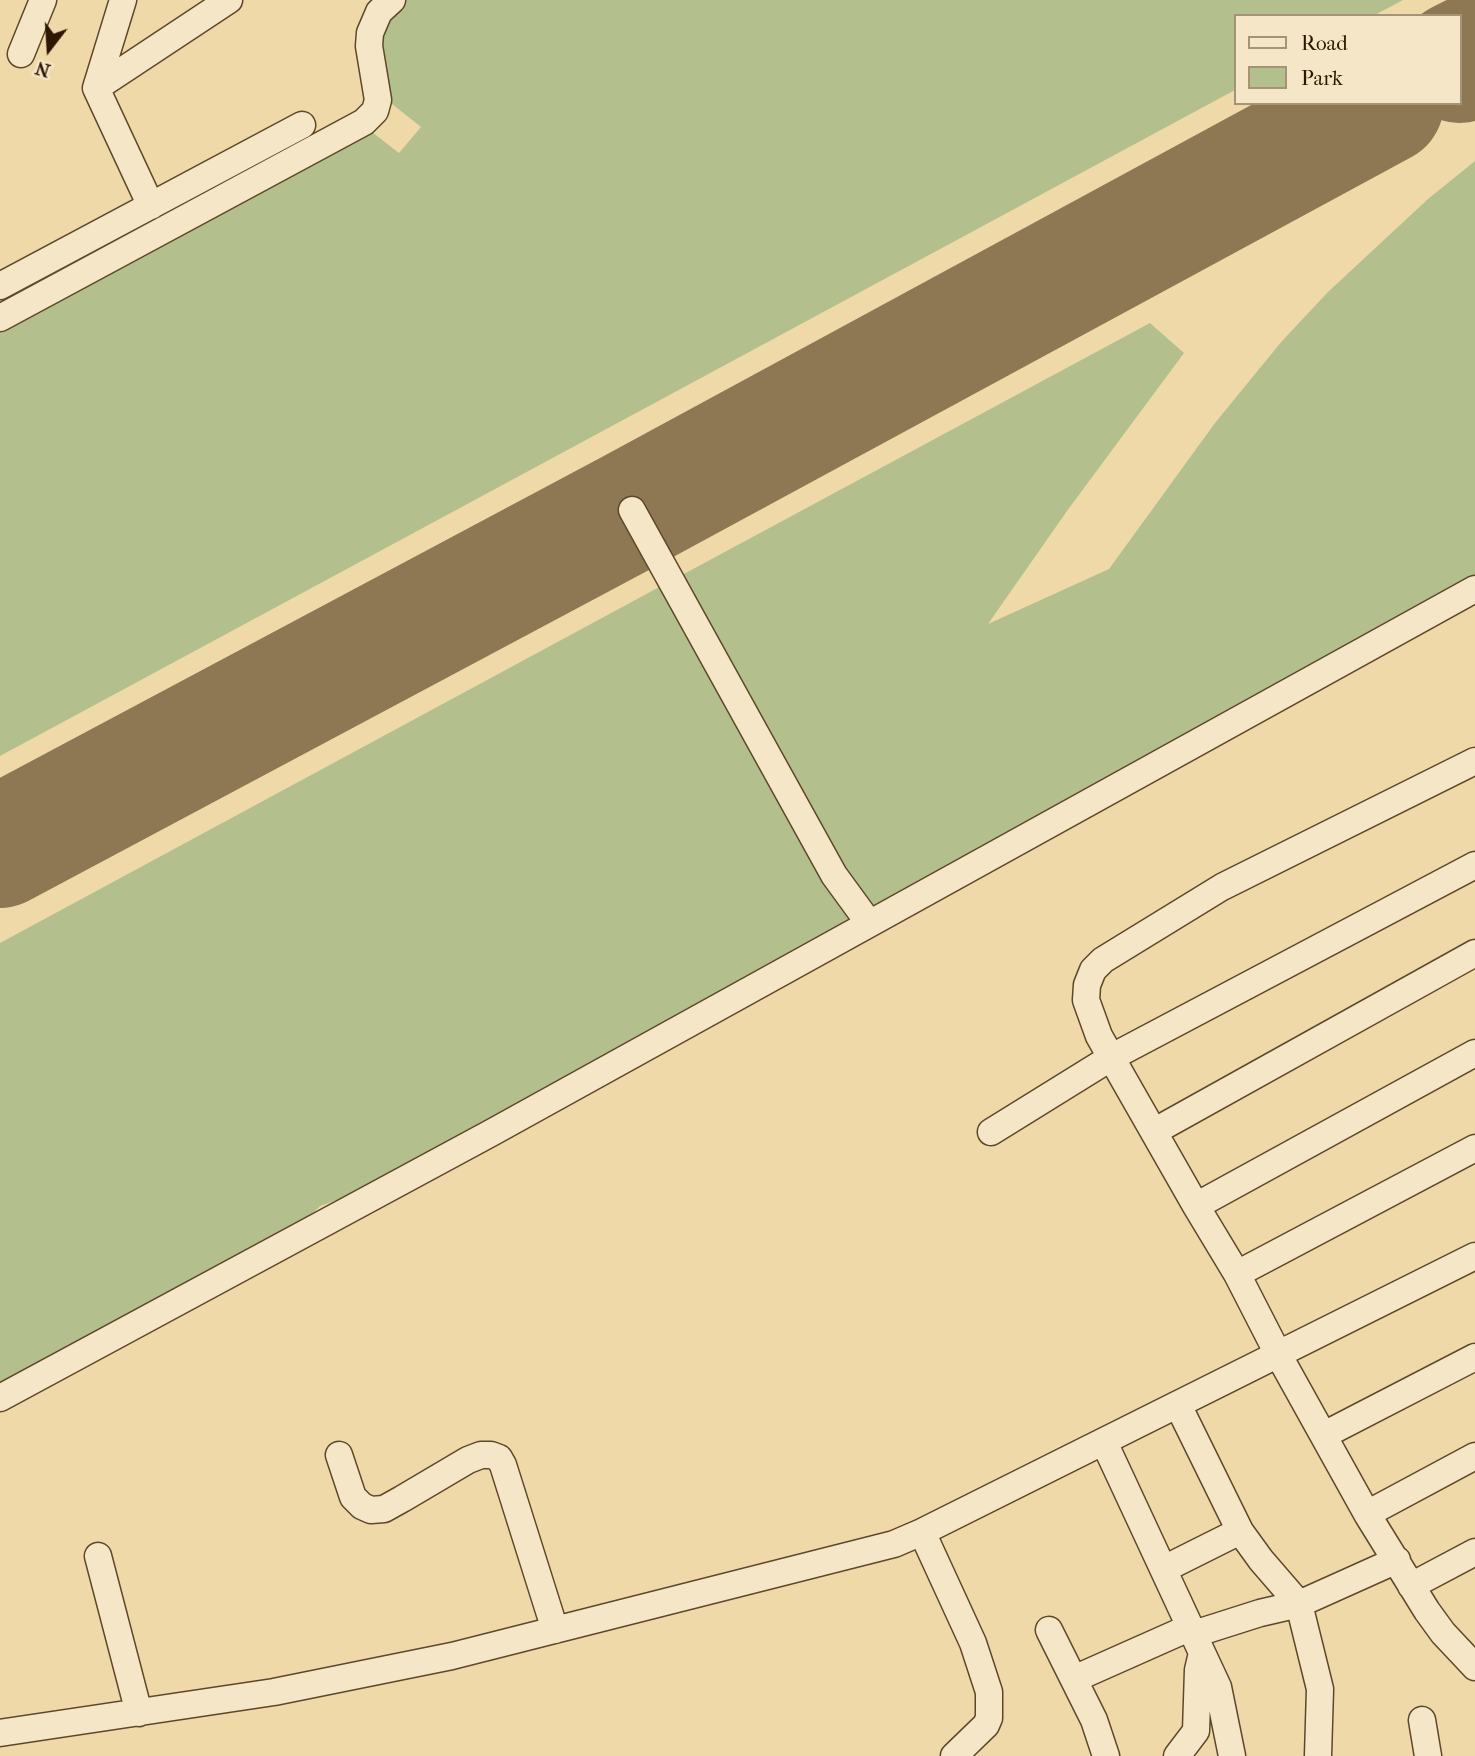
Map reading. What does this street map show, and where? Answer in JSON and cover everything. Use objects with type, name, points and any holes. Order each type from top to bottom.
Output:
[{"type":"street","points":[[21,54],[43,0]]},
{"type":"street","points":[[122,0],[96,88],[151,206]]},
{"type":"street","points":[[96,88],[229,0]]},
{"type":"street","points":[[0,318],[364,122],[375,111],[378,100],[369,46],[370,33],[379,12],[393,0]]},
{"type":"street","points":[[0,286],[302,125]]},
{"type":"street","points":[[632,510],[834,875],[869,923]]},
{"type":"street","points":[[0,1398],[445,1158],[1475,589]]},
{"type":"street","points":[[1471,1655],[1443,1633],[1367,1514],[1237,1274],[1099,1037],[1086,1000],[1087,985],[1093,970],[1102,960],[1222,887],[1475,761]]},
{"type":"street","points":[[991,1132],[1112,1057],[1475,865]]},
{"type":"street","points":[[1154,1131],[1475,953]]},
{"type":"street","points":[[1196,1206],[1475,1054]]},
{"type":"street","points":[[1237,1274],[1475,1148]]},
{"type":"street","points":[[0,1733],[274,1692],[452,1656],[894,1544],[1475,1256]]},
{"type":"street","points":[[1324,1435],[1475,1357]]},
{"type":"street","points":[[1178,1405],[1240,1531],[1299,1604],[1320,1689],[1318,1756]]},
{"type":"street","points":[[1104,1441],[1217,1687],[1233,1756]]},
{"type":"street","points":[[339,1455],[353,1497],[371,1510],[384,1509],[468,1460],[481,1455],[499,1458],[555,1630]]},
{"type":"street","points":[[1367,1514],[1475,1456]]},
{"type":"street","points":[[1164,1569],[1240,1531]]},
{"type":"street","points":[[922,1532],[973,1643],[989,1692],[989,1718],[986,1725],[954,1756]]},
{"type":"street","points":[[1411,1586],[1475,1552]]},
{"type":"street","points":[[98,1556],[139,1713]]},
{"type":"street","points":[[1074,1679],[1196,1638],[1259,1613],[1299,1604],[1397,1560]]},
{"type":"street","points":[[1049,1630],[1094,1720],[1106,1756]]},
{"type":"street","points":[[1177,1756],[1196,1731],[1196,1638]]},
{"type":"street","points":[[1422,1720],[1428,1756]]},
{"type":"green space","points":[[407,0],[1403,0],[1377,14],[1234,14],[1234,91],[0,756],[0,326],[368,129],[399,153],[421,127],[387,100],[377,35]]},
{"type":"green space","points":[[1475,161],[1475,579],[875,911],[866,907],[682,575],[1150,323],[1184,353],[1067,511],[988,624],[1109,569],[1215,423],[1282,341],[1328,292],[1428,199]]},
{"type":"green space","points":[[663,585],[857,920],[346,1197],[320,1206],[305,1221],[0,1392],[0,943]]},
{"type":"taxiway","points":[[0,849],[16,838]]},
{"type":"runway","points":[[1461,61],[1475,54]]},
{"type":"runway","points":[[0,847],[632,510],[1379,105]]}]
